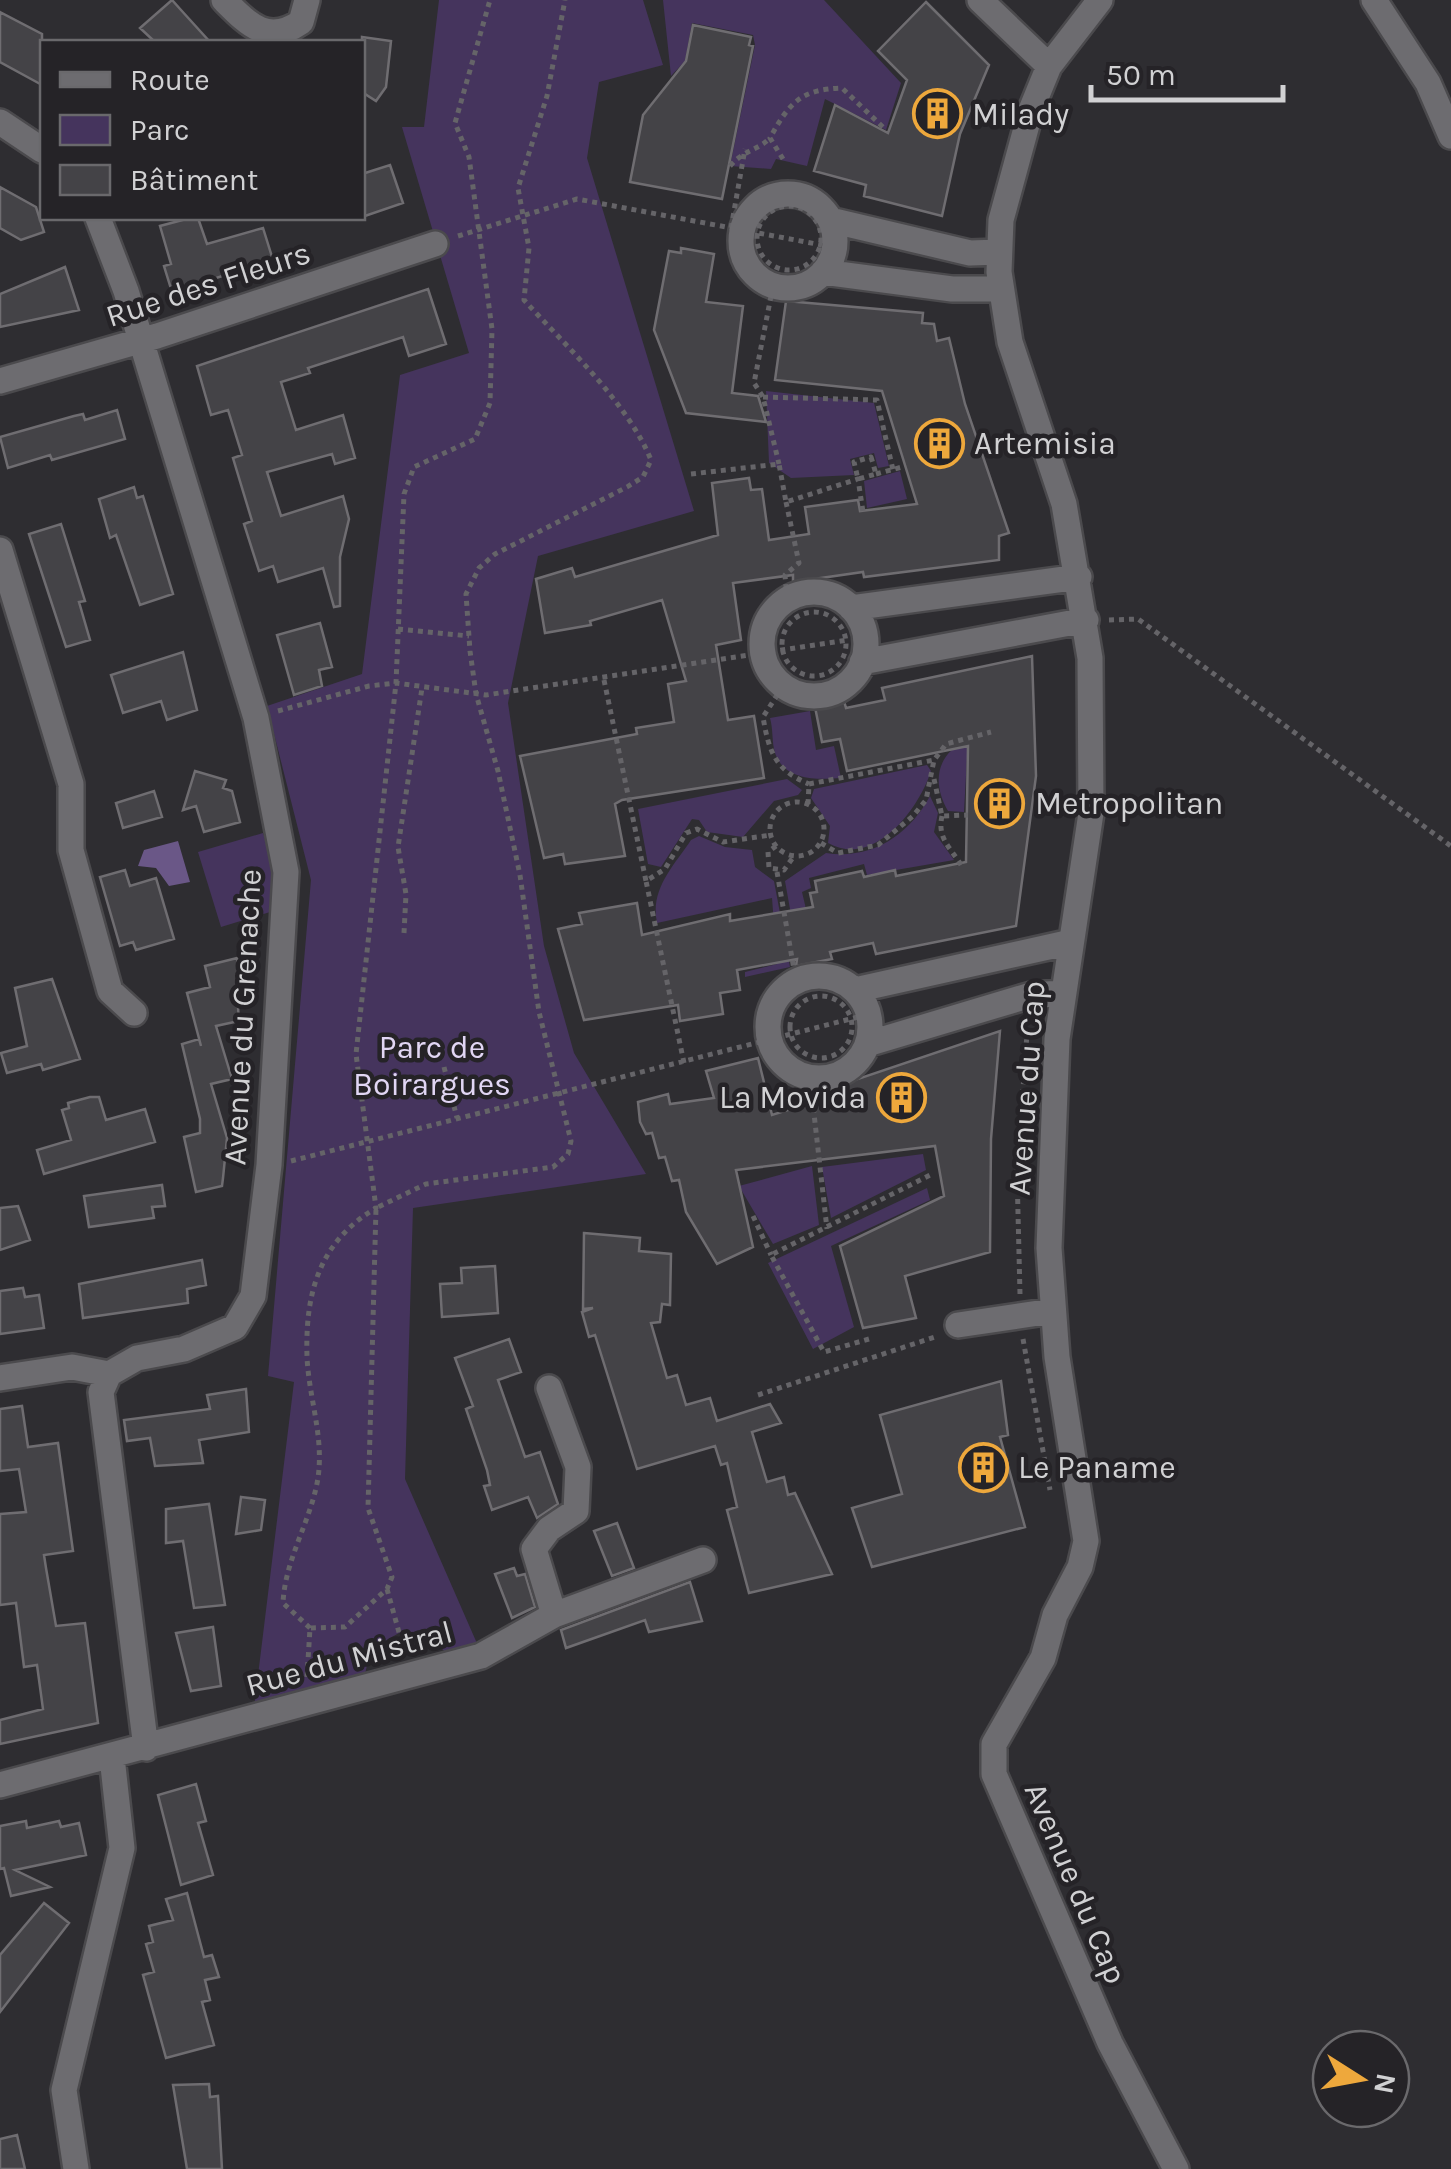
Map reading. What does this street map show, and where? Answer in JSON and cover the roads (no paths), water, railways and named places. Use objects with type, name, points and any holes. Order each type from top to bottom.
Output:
[{"type":"street","points":[[224,0],[249,25],[270,34],[284,34],[301,22],[306,0]]},
{"type":"street","points":[[980,0],[1049,66]]},
{"type":"street","name":"Avenue du Cap","points":[[1100,0],[1049,66],[1016,162],[1001,220],[999,252],[1010,342],[1064,504],[1079,577],[1086,620],[1093,737],[1090,814],[1062,993],[1049,1211],[1052,1310],[1086,1540],[1080,1567],[1055,1615],[1043,1658],[1000,1730],[994,1774],[1110,2043],[1176,2169]]},
{"type":"street","points":[[1374,0],[1428,83],[1451,136]]},
{"type":"street","points":[[0,122],[40,149]]},
{"type":"street","points":[[999,252],[970,253],[830,220],[812,200],[784,193],[757,204],[743,230],[743,258],[750,270],[773,286],[800,286],[823,272],[952,289],[1001,288]]},
{"type":"street","name":"Avenue du Grenache","points":[[99,220],[126,292],[256,718],[286,872],[269,1166],[253,1296],[235,1327],[184,1349],[136,1358],[108,1374]]},
{"type":"street","points":[[823,272],[830,220]]},
{"type":"street","name":"Rue des Fleurs","points":[[0,381],[139,342],[434,244]]},
{"type":"street","points":[[0,550],[71,784],[71,850],[110,992],[134,1013]]},
{"type":"street","points":[[852,608],[858,647],[843,687],[813,696],[783,686],[766,623],[787,599],[820,592],[852,608],[1079,577]]},
{"type":"street","points":[[858,647],[1086,620]]},
{"type":"street","points":[[854,990],[868,1014],[859,1041],[860,1056],[838,1075],[810,1078],[784,1065],[769,1040],[767,1027],[775,1000],[796,981],[820,976],[854,990],[1071,942]]},
{"type":"street","points":[[859,1041],[1031,994],[1062,993]]},
{"type":"street","points":[[958,1325],[1052,1310]]},
{"type":"street","points":[[0,1378],[72,1368],[108,1374],[102,1392],[103,1419],[146,1748]]},
{"type":"street","points":[[549,1388],[578,1467],[576,1510],[549,1529],[534,1548],[554,1615]]},
{"type":"street","name":"Rue du Mistral","points":[[0,1785],[480,1656],[554,1615],[703,1560]]},
{"type":"street","points":[[76,2169],[64,2090],[122,1848],[112,1758]]},
{"type":"place","name":"Milady","points":[[937,114]]},
{"type":"place","name":"Artemisia","points":[[939,443]]},
{"type":"place","name":"Metropolitan","points":[[1000,803]]},
{"type":"place","name":"La Movida","points":[[901,1097]]},
{"type":"place","name":"Le Paname","points":[[983,1467]]},
{"type":"park label","name":"Parc de Boirargues","points":[[432,1066]]}]
